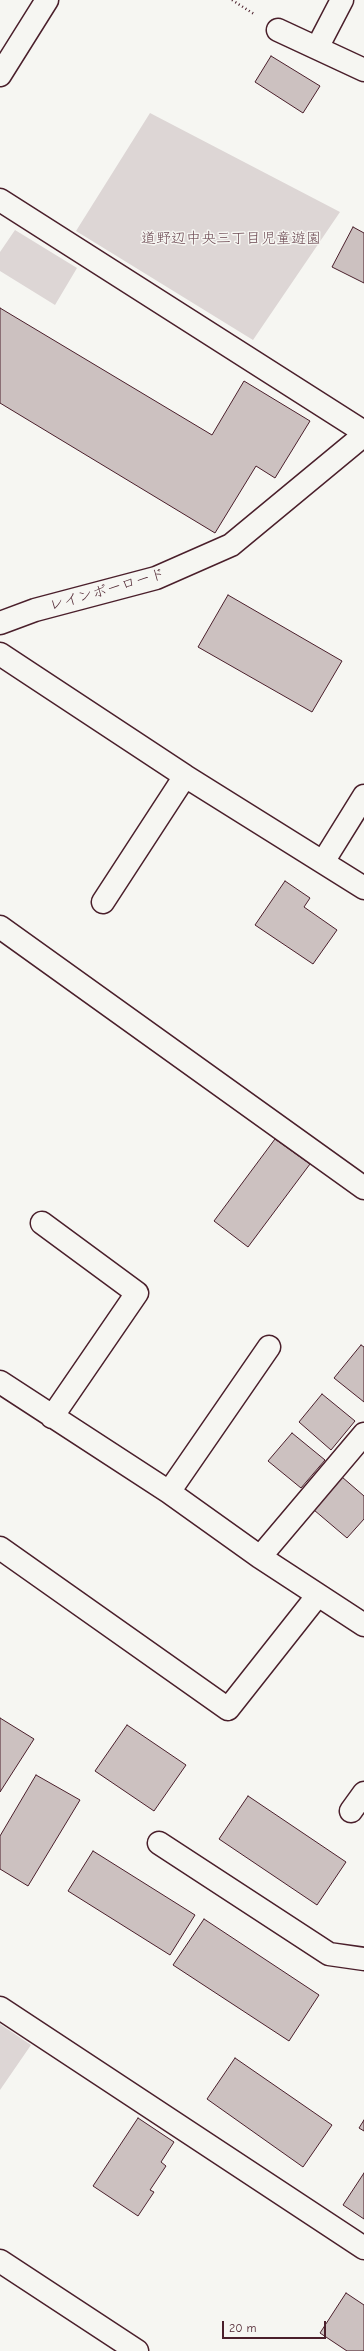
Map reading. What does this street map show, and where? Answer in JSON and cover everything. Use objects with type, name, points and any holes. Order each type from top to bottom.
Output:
[{"type":"street","points":[[0,75],[47,0]]},
{"type":"street","points":[[317,48],[342,0]]},
{"type":"street","points":[[278,30],[364,70]]},
{"type":"street","points":[[0,200],[364,432]]},
{"type":"street","name":"レインボーロード","points":[[0,623],[35,610],[156,578],[231,545],[364,436]]},
{"type":"street","points":[[0,654],[185,776],[364,888]]},
{"type":"street","points":[[103,902],[185,776]]},
{"type":"street","points":[[324,862],[364,796]]},
{"type":"street","points":[[0,927],[364,1188]]},
{"type":"street","points":[[42,1223],[137,1293],[52,1417]]},
{"type":"street","points":[[169,1492],[269,1347]]},
{"type":"street","points":[[0,1382],[169,1492],[260,1557],[364,1625]]},
{"type":"street","points":[[260,1557],[364,1434]]},
{"type":"street","points":[[0,1548],[228,1708],[318,1595]]},
{"type":"street","points":[[351,1810],[364,1793]]},
{"type":"street","points":[[159,1842],[329,1954],[364,1959]]},
{"type":"street","points":[[0,2008],[364,2248]]},
{"type":"street","points":[[0,2261],[138,2351]]},
{"type":"green space","name":"道野辺中央三丁目児童遊園","points":[[150,113],[340,212],[253,340],[76,231]]},
{"type":"green space","points":[[15,230],[77,268],[55,305],[0,271],[0,252]]},
{"type":"green space","points":[[0,2024],[31,2045],[0,2090]]},
{"type":"building","points":[[271,56],[320,86],[303,113],[255,82]]},
{"type":"building","points":[[353,227],[364,233],[364,283],[332,267]]},
{"type":"building","points":[[0,308],[212,435],[244,381],[310,421],[275,478],[256,466],[215,533],[0,403]]},
{"type":"building","points":[[228,595],[342,661],[312,712],[198,647]]},
{"type":"building","points":[[285,881],[310,898],[304,907],[337,930],[313,964],[255,925]]},
{"type":"building","points":[[275,1139],[310,1164],[248,1247],[214,1221]]},
{"type":"building","points":[[361,1345],[364,1347],[364,1402],[334,1378]]},
{"type":"building","points":[[322,1394],[355,1421],[331,1450],[299,1422]]},
{"type":"building","points":[[292,1433],[325,1460],[301,1488],[268,1461]]},
{"type":"building","points":[[342,1477],[364,1496],[364,1519],[347,1538],[314,1510]]},
{"type":"building","points":[[0,1718],[34,1739],[0,1792]]},
{"type":"building","points":[[127,1725],[186,1765],[154,1811],[95,1771]]},
{"type":"building","points":[[36,1775],[80,1800],[28,1886],[0,1869],[0,1836]]},
{"type":"building","points":[[248,1796],[346,1862],[317,1905],[219,1839]]},
{"type":"building","points":[[93,1851],[195,1915],[170,1955],[68,1891]]},
{"type":"building","points":[[204,1919],[319,1995],[289,2041],[173,1965]]},
{"type":"building","points":[[235,2058],[332,2125],[303,2167],[207,2099]]},
{"type":"building","points":[[138,2118],[174,2142],[161,2162],[166,2166],[150,2190],[154,2192],[138,2216],[93,2186]]},
{"type":"building","points":[[364,2120],[364,2131],[359,2128]]},
{"type":"building","points":[[364,2173],[364,2219],[343,2205]]},
{"type":"building","points":[[346,2293],[364,2305],[364,2351],[347,2351],[320,2333]]}]
